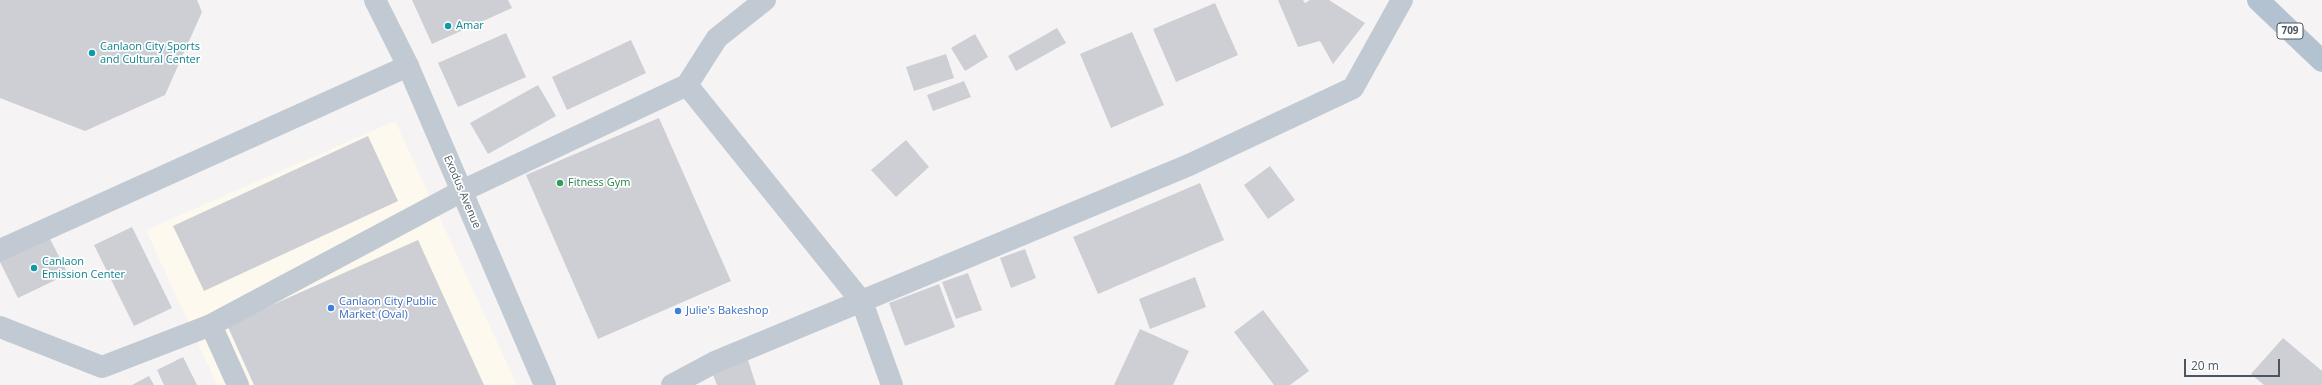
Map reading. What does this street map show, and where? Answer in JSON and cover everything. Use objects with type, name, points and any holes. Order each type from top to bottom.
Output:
[{"type":"main road","name":"709","points":[[2258,0],[2322,61]]},
{"type":"street","name":"Exodus Avenue","points":[[375,0],[408,66],[545,385]]},
{"type":"street","points":[[0,327],[102,367],[210,325],[462,191],[687,84],[717,38],[764,0]]},
{"type":"street","points":[[682,383],[716,362],[1189,165],[1353,88],[1402,0]]},
{"type":"street","points":[[0,250],[408,66]]},
{"type":"street","points":[[687,84],[862,302],[892,385]]},
{"type":"street","points":[[210,325],[238,385]]},
{"type":"shaded area","name":"Canlaon City Public Market (Oval)","points":[[395,121],[517,385],[217,385],[146,230]]},
{"type":"building","name":"Canlaon City Sports and Cultural Center","points":[[0,0],[197,0],[202,12],[165,95],[85,131],[0,98]]},
{"type":"building","name":"Amar","points":[[412,0],[508,0],[512,8],[432,44]]},
{"type":"building","points":[[1278,0],[1303,0],[1305,3],[1310,0],[1329,0],[1365,23],[1333,64],[1320,41],[1298,47]]},
{"type":"building","points":[[1215,3],[1238,55],[1176,82],[1153,29]]},
{"type":"building","points":[[1057,28],[1066,43],[1016,71],[1008,56]]},
{"type":"building","points":[[1132,32],[1164,105],[1111,128],[1080,54]]},
{"type":"building","points":[[506,33],[526,77],[458,107],[438,63]]},
{"type":"building","points":[[975,34],[988,57],[965,71],[951,48]]},
{"type":"building","points":[[631,40],[646,73],[567,110],[552,77]]},
{"type":"building","points":[[946,54],[954,78],[914,91],[906,67]]},
{"type":"building","points":[[964,81],[971,97],[933,111],[927,95]]},
{"type":"building","points":[[538,85],[556,116],[488,154],[470,123]]},
{"type":"building","points":[[659,118],[731,281],[598,339],[526,175]]},
{"type":"building","points":[[368,136],[398,201],[204,291],[173,226]]},
{"type":"building","points":[[906,140],[929,167],[896,197],[871,170]]},
{"type":"building","points":[[1270,166],[1295,200],[1268,219],[1244,185]]},
{"type":"building","points":[[1200,183],[1224,240],[1098,294],[1073,237]]},
{"type":"building","points":[[132,227],[172,308],[134,326],[94,245]]},
{"type":"building","name":"Canlaon Emission Center","points":[[47,233],[68,274],[18,298],[0,262],[0,256]]},
{"type":"building","points":[[418,240],[484,385],[254,385],[227,325]]},
{"type":"building","points":[[1025,249],[1036,278],[1011,288],[1000,258]]},
{"type":"building","points":[[968,273],[982,310],[956,319],[942,282]]},
{"type":"building","points":[[1195,277],[1206,307],[1150,329],[1139,299]]},
{"type":"building","points":[[939,284],[955,327],[905,346],[889,303]]},
{"type":"building","points":[[1263,310],[1309,371],[1290,385],[1274,385],[1234,332]]},
{"type":"building","points":[[1140,329],[1189,351],[1173,385],[1114,385]]},
{"type":"building","points":[[2283,338],[2322,371],[2322,385],[2264,385],[2251,374]]},
{"type":"building","points":[[183,357],[197,385],[164,385],[157,370]]},
{"type":"building","points":[[748,360],[756,385],[717,385],[712,372]]},
{"type":"building","points":[[149,376],[154,385],[132,385]]},
{"type":"place","name":"Amar","points":[[448,26]]},
{"type":"place","name":"Canlaon City Sports and Cultural Center","points":[[92,53]]},
{"type":"place","name":"Fitness Gym","points":[[560,183]]},
{"type":"place","name":"Canlaon Emission Center","points":[[34,268]]},
{"type":"place","name":"Canlaon City Public Market (Oval)","points":[[331,308]]},
{"type":"place","name":"Julie's Bakeshop","points":[[678,311]]}]
